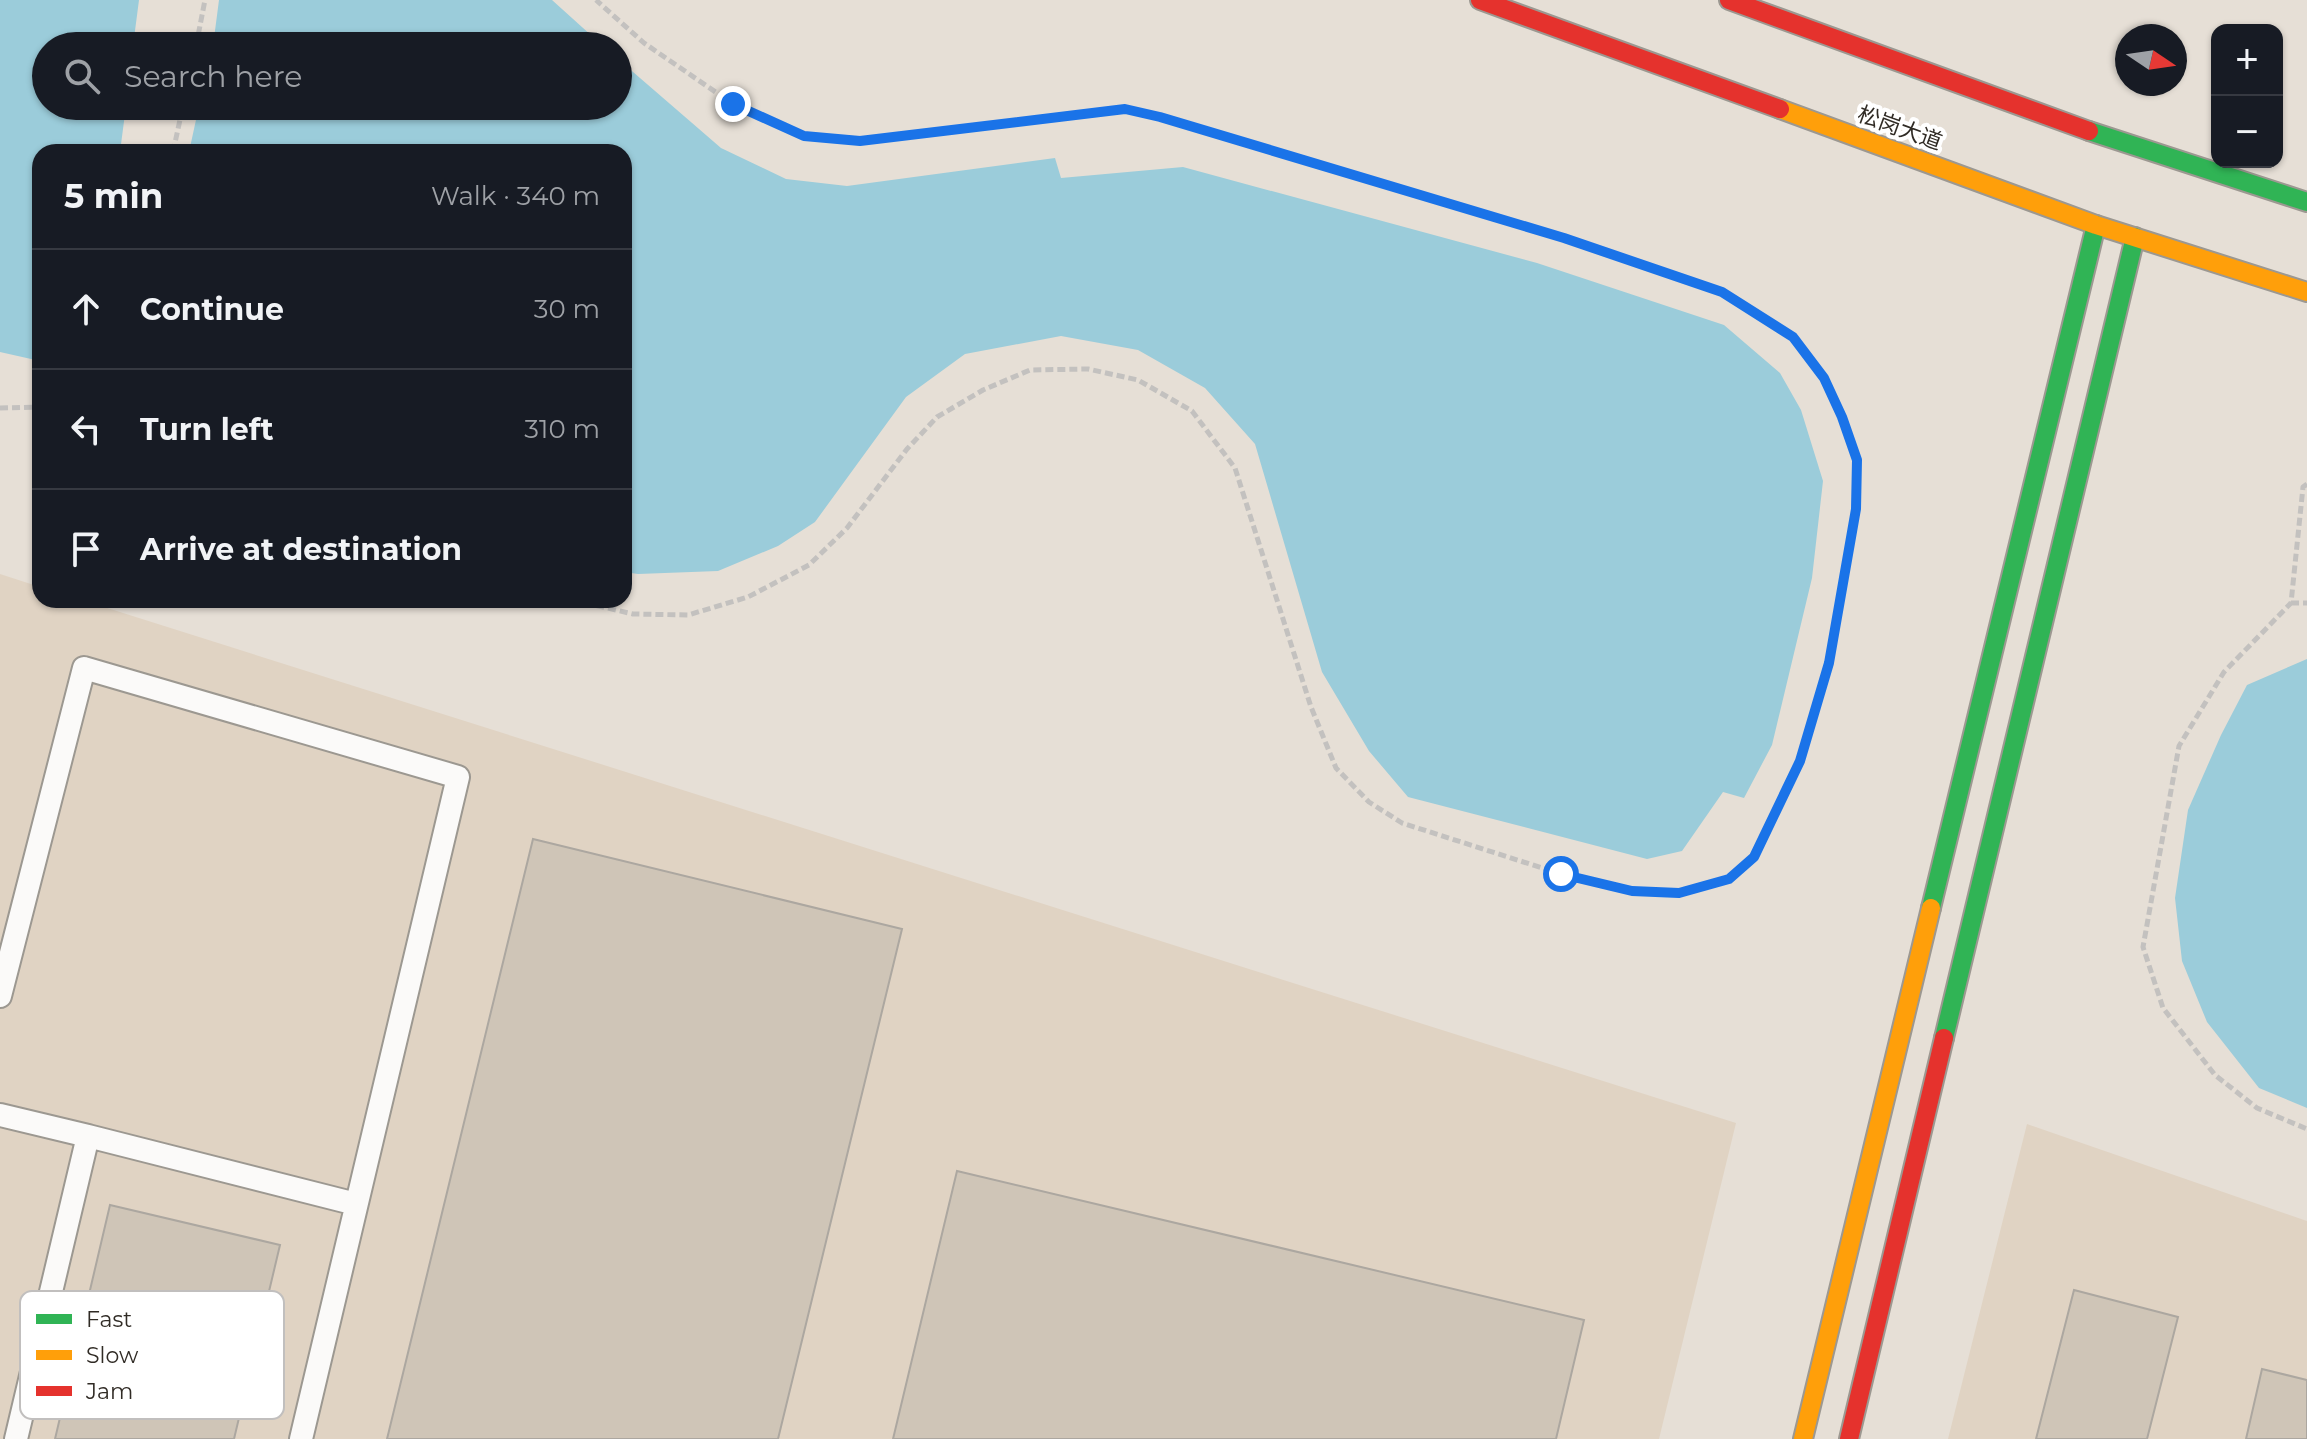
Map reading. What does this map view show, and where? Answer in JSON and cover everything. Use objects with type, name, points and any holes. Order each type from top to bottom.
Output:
[{"type":"street","name":"松岗大道","points":[[1480,0],[2096,225],[2307,292]]},
{"type":"street","points":[[1729,0],[2124,144],[2307,202]]},
{"type":"street","points":[[1803,1439],[2096,225]]},
{"type":"street","points":[[1849,1439],[2135,237]]},
{"type":"lane","points":[[0,996],[84,668],[458,777],[301,1439]]},
{"type":"lane","points":[[0,1115],[356,1204]]},
{"type":"lane","points":[[51,1291],[88,1136]]},
{"type":"lane","points":[[16,1439],[21,1419]]},
{"type":"path","points":[[199,32],[205,0]]},
{"type":"path","points":[[596,0],[632,32]]},
{"type":"path","points":[[607,608],[633,614],[688,615],[748,597],[809,565],[847,528],[907,449],[937,417],[983,390],[1030,370],[1088,369],[1138,380],[1192,411],[1235,468],[1311,707],[1336,768],[1369,802],[1402,823],[1561,874],[1632,891],[1679,893],[1729,879],[1754,857],[1800,761],[1829,663],[1856,509],[1857,460],[1824,378],[1793,337],[1722,292],[1564,238],[1125,109],[860,141],[804,136],[733,104],[632,32]]},
{"type":"path","points":[[175,144],[180,120]]},
{"type":"path","points":[[0,408],[32,407]]},
{"type":"path","points":[[2307,484],[2303,487],[2291,603],[2224,672],[2179,746],[2143,947],[2163,1008],[2215,1075],[2257,1108],[2307,1129]]},
{"type":"path","points":[[2291,603],[2307,603]]},
{"type":"shaded area","points":[[0,574],[32,584],[32,608],[107,608],[1736,1123],[1659,1439],[0,1439]]},
{"type":"shaded area","points":[[2027,1124],[2307,1221],[2307,1439],[1948,1439]]},
{"type":"water","points":[[0,0],[139,0],[135,32],[32,32],[32,120],[124,120],[121,144],[32,144],[32,359],[0,352]]},
{"type":"water","points":[[219,0],[552,0],[587,32],[215,32]]},
{"type":"water","points":[[632,71],[721,148],[786,179],[847,186],[1055,158],[1061,178],[1183,167],[1537,263],[1724,325],[1780,373],[1801,410],[1823,481],[1812,578],[1772,745],[1744,798],[1723,792],[1682,851],[1647,859],[1408,797],[1369,751],[1322,672],[1255,444],[1205,388],[1138,350],[1061,336],[965,354],[906,397],[815,522],[778,546],[718,571],[632,573],[632,144],[191,144],[196,120],[632,120]]},
{"type":"water","points":[[2307,659],[2307,1108],[2259,1088],[2207,1022],[2182,961],[2175,898],[2188,810],[2247,685]]},
{"type":"building","points":[[533,839],[902,929],[778,1439],[387,1439]]},
{"type":"building","points":[[957,1171],[1584,1320],[1556,1439],[893,1439]]},
{"type":"building","points":[[110,1205],[280,1245],[269,1291],[90,1291]]},
{"type":"building","points":[[2074,1290],[2178,1317],[2147,1439],[2036,1439]]},
{"type":"building","points":[[2262,1369],[2307,1380],[2307,1439],[2246,1439]]},
{"type":"building","points":[[60,1419],[239,1419],[234,1439],[55,1439]]},
{"type":"traffic: fast","points":[[2089,131],[2307,202]]},
{"type":"traffic: fast","points":[[1931,908],[2096,225]]},
{"type":"traffic: fast","points":[[1944,1038],[2135,237]]},
{"type":"traffic: slow","points":[[1780,109],[2096,225],[2307,292]]},
{"type":"traffic: slow","points":[[1803,1439],[1931,908]]},
{"type":"traffic: jam","points":[[1480,0],[1780,109]]},
{"type":"traffic: jam","points":[[1729,0],[2089,131]]},
{"type":"traffic: jam","points":[[1849,1439],[1944,1038]]},
{"type":"route","points":[[733,104],[804,136],[860,141],[1125,109],[1564,238],[1722,292],[1793,337],[1824,378],[1857,460],[1856,509],[1829,663],[1800,761],[1754,857],[1729,879],[1679,893],[1632,891],[1561,874]]}]
